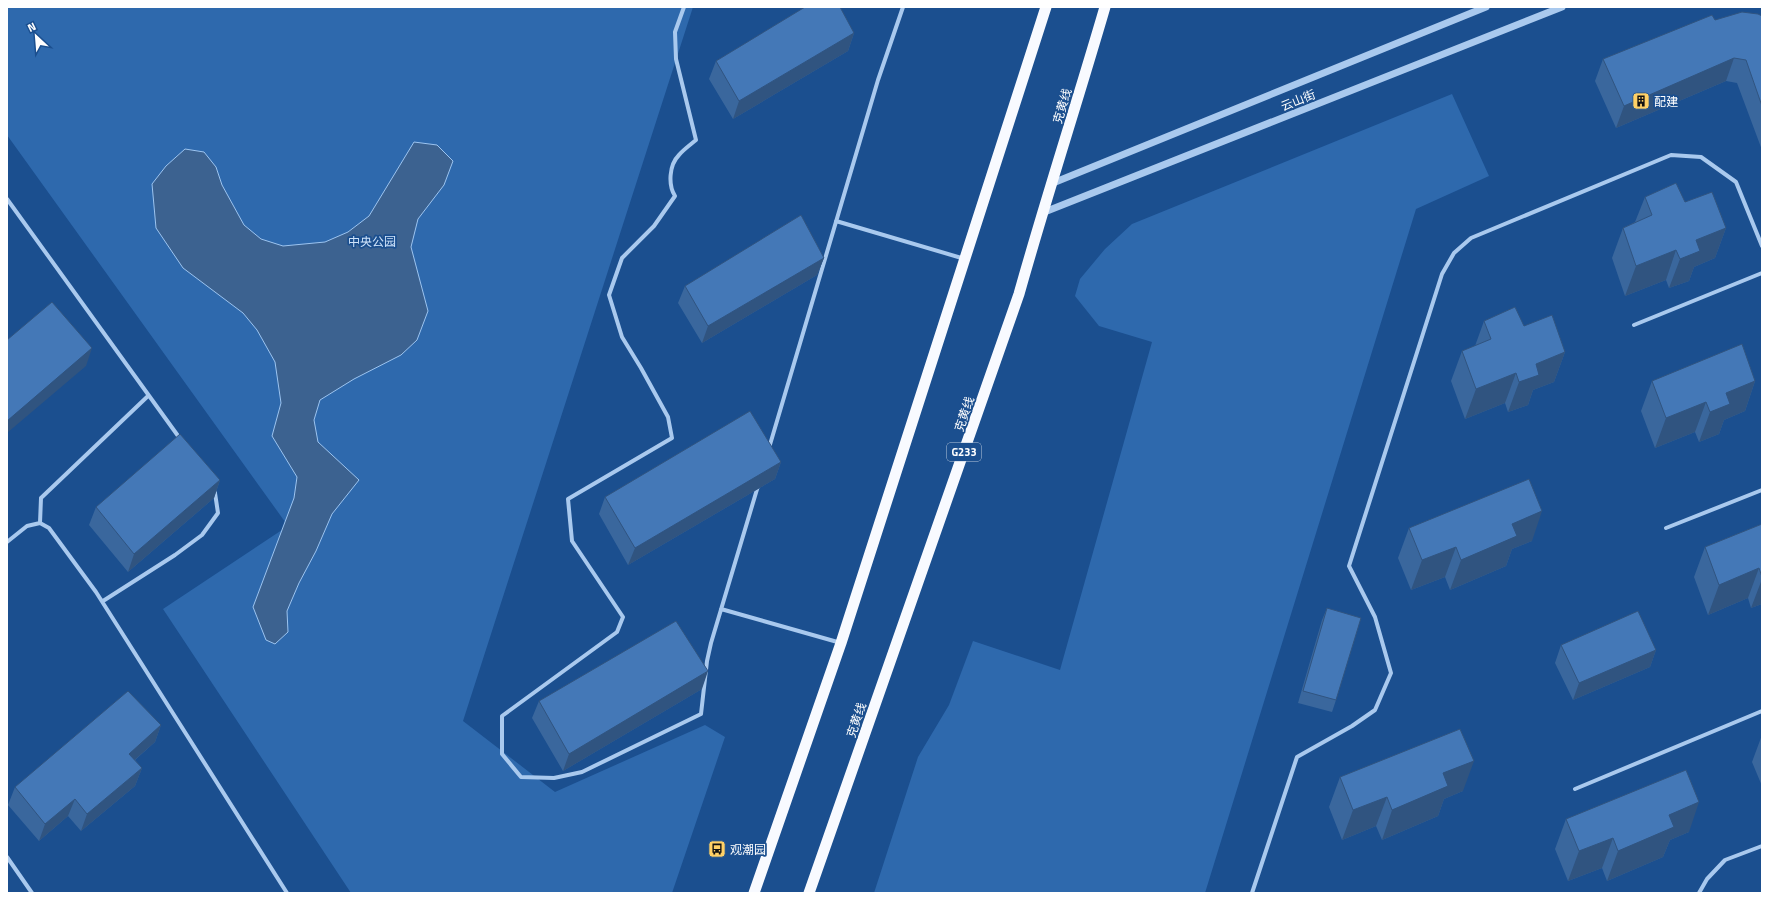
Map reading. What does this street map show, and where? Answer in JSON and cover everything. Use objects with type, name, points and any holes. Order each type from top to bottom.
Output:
[{"type":"highway","points":[[754,893],[841,643],[1046,7]]},
{"type":"highway","name":"克黄线","points":[[809,893],[1019,294],[1106,7]]},
{"type":"street","points":[[684,7],[675,32],[676,59],[696,140],[678,156],[671,172],[672,191],[675,196],[654,226],[622,258],[609,295],[622,338],[641,368],[668,417],[672,438],[568,499],[572,541],[623,617],[618,632],[502,716],[502,754],[521,777],[554,778],[582,772],[701,714],[707,661],[759,481]]},
{"type":"street","points":[[768,451],[878,80],[903,7]]},
{"type":"street","name":"云山街","points":[[1053,183],[1486,7]]},
{"type":"street","name":"云山街","points":[[1042,214],[1562,7]]},
{"type":"street","points":[[1252,893],[1297,758],[1352,726],[1375,710],[1391,673],[1375,617],[1349,566],[1442,274],[1454,253],[1471,238],[1671,155],[1701,157],[1736,182],[1762,246]]},
{"type":"street","points":[[7,199],[182,443]]},
{"type":"street","points":[[836,221],[965,259]]},
{"type":"street","points":[[1634,325],[1762,273]]},
{"type":"street","points":[[40,523],[41,498],[148,396]]},
{"type":"street","points":[[103,601],[202,535],[218,513],[216,492],[211,486]]},
{"type":"street","points":[[1666,528],[1762,490]]},
{"type":"street","points":[[7,542],[27,526],[40,523],[49,528],[103,601],[288,893]]},
{"type":"street","points":[[721,610],[841,643]]},
{"type":"street","points":[[1575,789],[1762,711]]},
{"type":"street","points":[[1699,893],[1707,879],[1725,860],[1762,846]]},
{"type":"street","points":[[7,857],[32,893]]},
{"type":"green space","name":"中央公园","points":[[7,7],[693,7],[463,721],[555,792],[705,725],[725,737],[672,893],[351,893],[163,609],[288,526],[7,135]]},
{"type":"green space","points":[[1452,94],[1489,176],[1416,209],[1205,893],[874,893],[918,757],[949,705],[973,641],[1060,670],[1152,342],[1099,326],[1075,296],[1080,279],[1105,249],[1132,224]]},
{"type":"shaded area","points":[[414,142],[437,145],[453,161],[444,185],[418,219],[411,247],[428,311],[417,340],[401,355],[354,379],[320,400],[314,420],[318,442],[359,480],[332,514],[287,611],[288,632],[275,644],[266,640],[253,607],[294,498],[297,477],[272,436],[281,403],[275,362],[257,330],[243,313],[183,268],[156,228],[152,184],[166,166],[185,149],[204,152],[216,167],[222,185],[244,225],[261,239],[283,246],[325,242],[348,232],[369,216]]},
{"type":"building","points":[[805,7],[840,7],[854,33],[739,101],[716,61]]},
{"type":"building","points":[[1742,12],[1762,16],[1762,106],[1746,60],[1734,58],[1624,106],[1603,59],[1712,15],[1715,20]]},
{"type":"building","points":[[1676,183],[1685,202],[1712,192],[1726,228],[1696,240],[1700,251],[1680,259],[1676,250],[1636,266],[1623,228],[1652,215],[1645,197]]},
{"type":"building","points":[[801,215],[824,258],[708,326],[685,286]]},
{"type":"building","points":[[52,302],[92,348],[7,421],[7,340]]},
{"type":"building","points":[[1515,307],[1524,326],[1552,315],[1565,352],[1536,364],[1539,375],[1519,382],[1516,373],[1476,389],[1462,351],[1491,339],[1484,321]]},
{"type":"building","points":[[1742,344],[1755,381],[1726,393],[1730,404],[1710,412],[1706,402],[1666,418],[1652,381]]},
{"type":"building","points":[[750,411],[781,462],[635,548],[605,497]]},
{"type":"building","points":[[180,434],[220,480],[134,554],[96,507]]},
{"type":"building","points":[[1529,479],[1542,511],[1512,524],[1517,536],[1461,560],[1456,547],[1422,560],[1409,528]]},
{"type":"building","points":[[1762,524],[1762,577],[1759,568],[1719,585],[1705,547]]},
{"type":"building","points":[[1327,608],[1361,618],[1336,700],[1303,691]]},
{"type":"building","points":[[1638,611],[1656,650],[1579,683],[1561,645]]},
{"type":"building","points":[[676,621],[708,671],[569,754],[539,701]]},
{"type":"building","points":[[128,691],[161,725],[129,754],[142,768],[87,814],[75,799],[45,824],[15,787]]},
{"type":"building","points":[[1460,729],[1474,761],[1443,773],[1448,786],[1392,810],[1387,797],[1353,810],[1340,777]]},
{"type":"building","points":[[1686,770],[1699,802],[1669,815],[1674,827],[1618,851],[1613,838],[1579,851],[1566,819]]},
{"type":"place","name":"配建","points":[[1641,101]]},
{"type":"place","name":"观潮园","points":[[717,849]]}]
